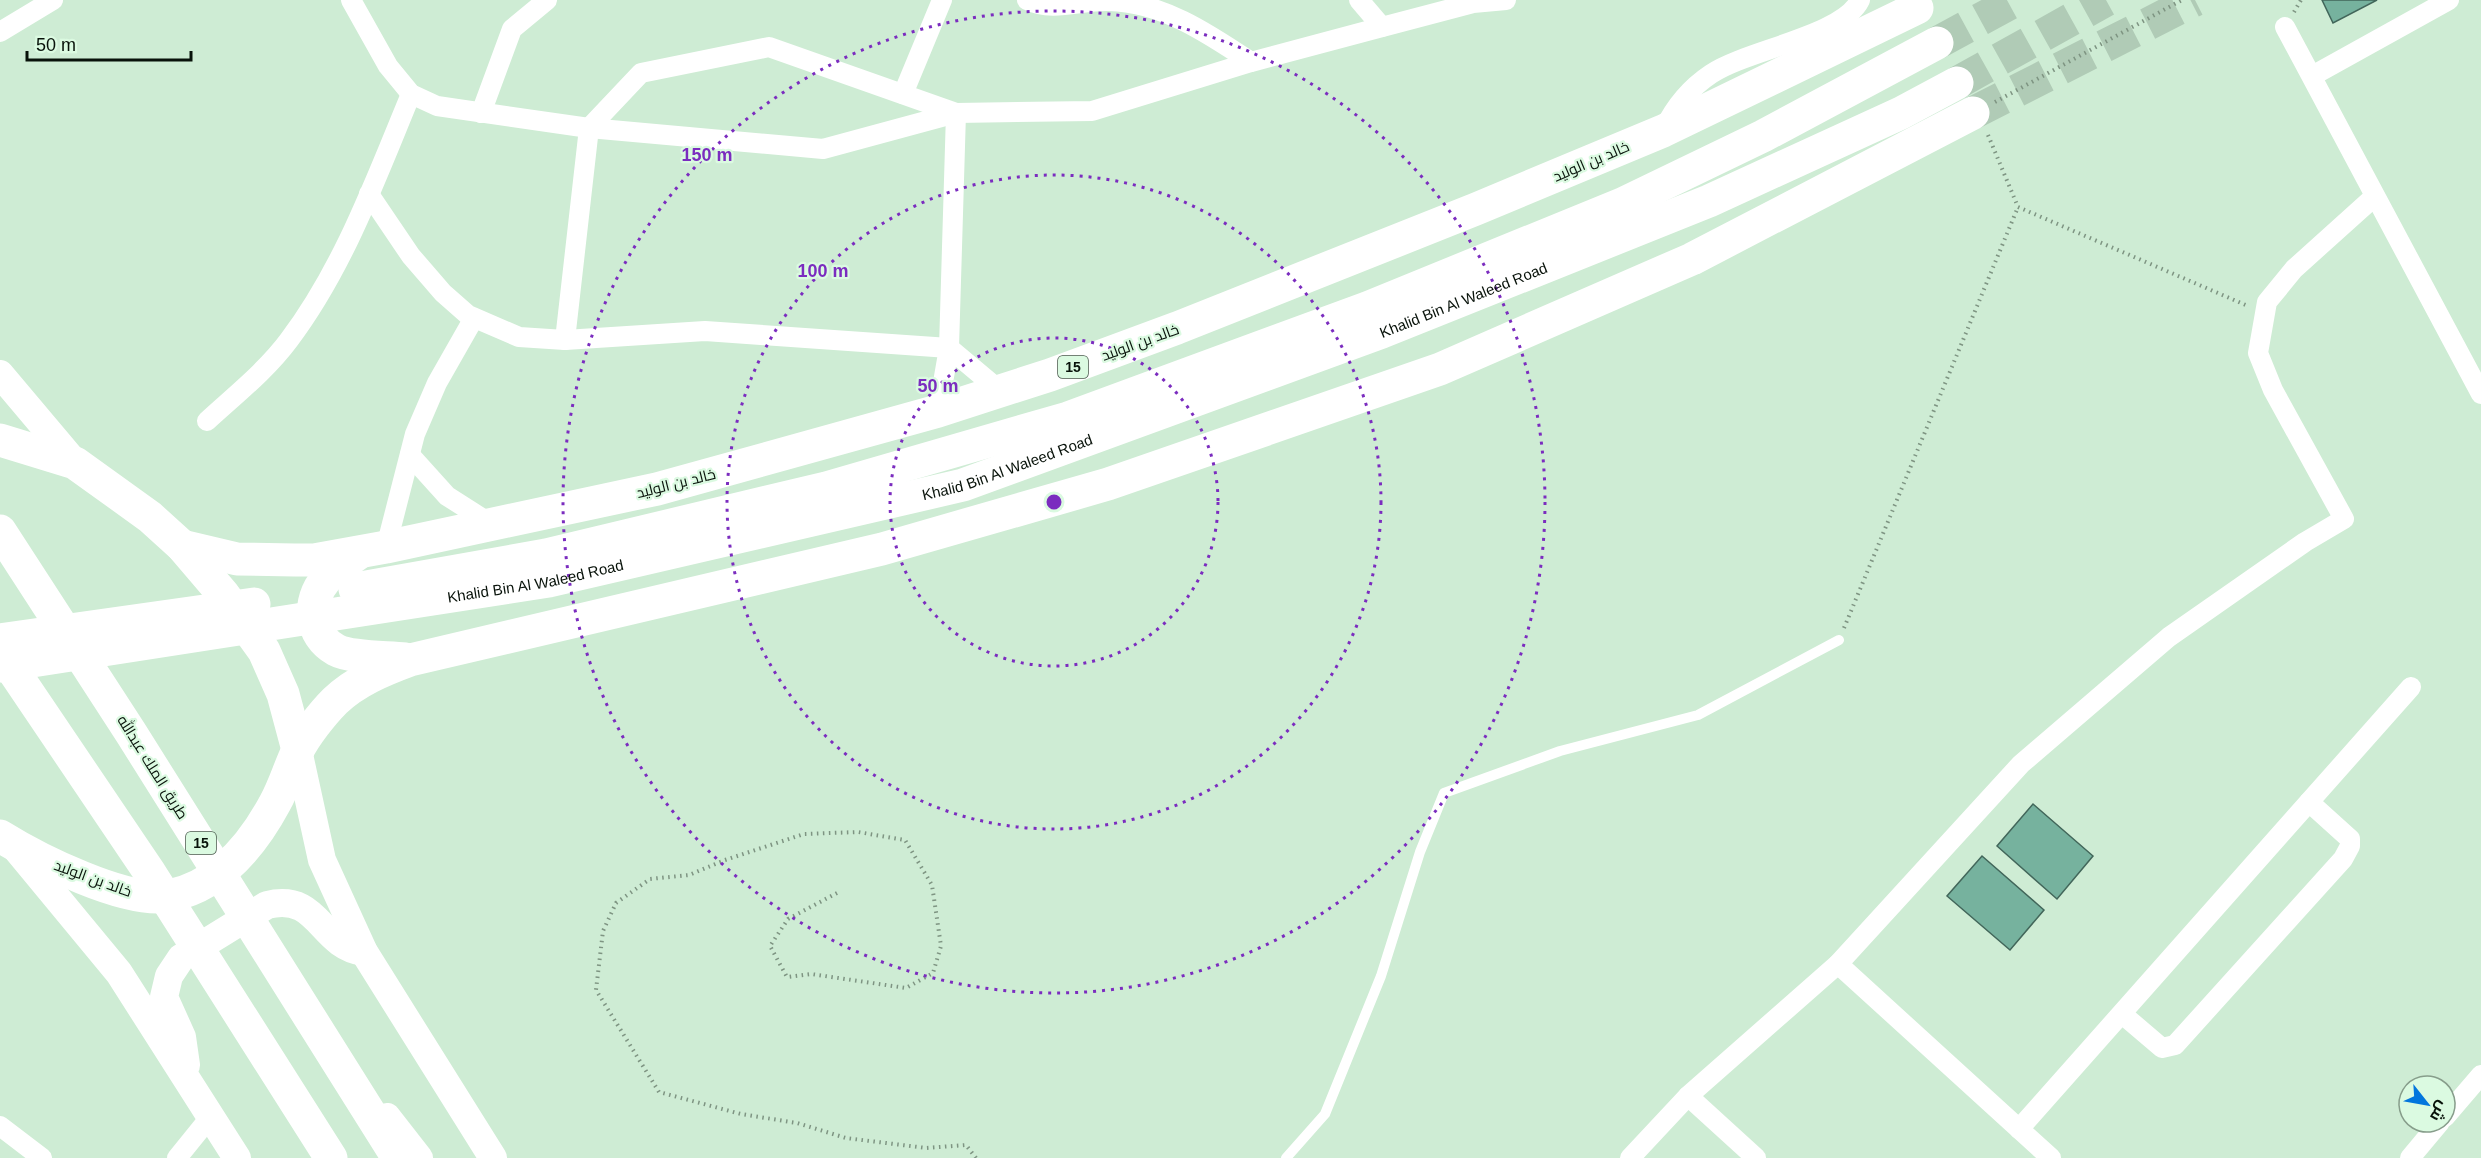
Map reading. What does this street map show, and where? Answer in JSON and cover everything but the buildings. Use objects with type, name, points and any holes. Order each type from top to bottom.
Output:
[{"type":"highway","name":"خالد بن الوليد","points":[[182,546],[237,559],[314,560],[373,550],[657,489],[938,411],[1050,375],[1177,328],[1476,209],[1663,131],[1917,8]]},
{"type":"highway","name":"Khalid Bin Al Waleed Road","points":[[0,640],[334,592],[547,568],[1068,418],[1222,363],[1493,258],[1622,204],[1763,136],[1937,43]]},
{"type":"highway","name":"Khalid Bin Al Waleed Road","points":[[0,666],[547,568],[963,485],[1382,332],[1698,206],[1901,113],[1957,82]]},
{"type":"highway","name":"خالد بن الوليد","points":[[5,839],[49,863],[132,894],[167,896],[200,884],[229,865],[252,839],[276,802],[298,750],[335,702],[370,676],[410,660],[894,546],[1108,484],[1428,372],[1692,259],[1980,122]]},
{"type":"highway","name":"خالد بن الوليد","points":[[0,440],[75,463],[150,517],[182,546],[224,594],[264,651],[283,694],[298,750]]},
{"type":"highway","name":"طريق الملك عبدالله","points":[[0,531],[137,742],[398,1158]]},
{"type":"highway","name":"15","points":[[373,550],[326,579],[312,602],[314,624],[322,637],[337,650],[410,660]]},
{"type":"highway","points":[[0,651],[150,873],[331,1158]]},
{"type":"main road","points":[[0,375],[75,463]]},
{"type":"main road","points":[[298,750],[322,860],[364,952],[493,1158]]},
{"type":"main road","points":[[5,839],[119,973],[237,1158]]},
{"type":"main road","points":[[185,1076],[185,1050],[182,1037],[164,997],[169,976],[181,958],[267,905],[287,903],[306,909],[345,948],[364,952]]},
{"type":"main road","points":[[305,1011],[419,1158]]},
{"type":"street","points":[[0,32],[52,0]]},
{"type":"street","points":[[351,0],[388,66],[411,94],[437,106],[589,128],[823,148],[956,112],[1092,111],[1251,62],[1472,2],[1506,0]]},
{"type":"street","points":[[481,113],[512,29],[547,0]]},
{"type":"street","points":[[903,94],[942,0]]},
{"type":"street","points":[[1027,0],[1044,7],[1109,1],[1145,6],[1207,33],[1251,62]]},
{"type":"street","points":[[1359,0],[1382,27]]},
{"type":"street","points":[[1663,131],[1683,98],[1713,72],[1844,20],[1860,0]]},
{"type":"street","points":[[2312,76],[2449,0]]},
{"type":"street","points":[[2285,27],[2481,394]]},
{"type":"street","points":[[565,340],[589,128],[641,72],[769,47],[956,112]]},
{"type":"street","points":[[207,421],[287,342],[314,303],[357,222],[411,94]]},
{"type":"street","points":[[938,411],[949,348],[956,112]]},
{"type":"street","points":[[369,194],[411,256],[443,293],[474,318],[519,337],[565,340],[705,331],[949,348],[999,390]]},
{"type":"street","points":[[1630,1158],[1688,1096],[1838,964],[2021,764],[2169,637],[2305,542],[2344,519],[2273,390],[2258,352],[2267,302],[2294,269],[2374,197]]},
{"type":"street","points":[[373,550],[410,455],[415,434],[437,383],[474,318]]},
{"type":"street","points":[[410,455],[447,496],[491,525]]},
{"type":"street","points":[[2019,1129],[2411,687]]},
{"type":"street","points":[[2122,1014],[2162,1047],[2175,1045],[2343,859],[2350,846],[2349,839],[2309,802]]},
{"type":"street","points":[[1838,964],[2051,1158]]},
{"type":"street","points":[[2457,1103],[2481,1075]]},
{"type":"street","points":[[1688,1096],[1756,1158]]},
{"type":"street","points":[[177,1158],[211,1116]]},
{"type":"street","points":[[0,1126],[42,1158]]},
{"type":"street","points":[[2410,1158],[2430,1134]]},
{"type":"lane","points":[[1286,1158],[1325,1114],[1381,976],[1420,852],[1444,793],[1560,751],[1698,715],[1839,640]]},
{"type":"path","points":[[2182,0],[1980,122],[2018,207],[2265,313]]},
{"type":"path","points":[[1839,640],[2018,207]]},
{"type":"path","points":[[837,893],[788,919],[770,946],[787,976],[811,975],[906,988],[933,973],[941,946],[932,885],[905,840],[858,832],[804,834],[725,860],[689,875],[650,879],[616,903],[603,931],[596,990],[659,1092],[741,1114],[797,1124],[846,1138],[927,1148],[966,1145],[976,1158]]},
{"type":"tunnel","points":[[1937,43],[2016,0]]},
{"type":"tunnel","points":[[1957,83],[2106,0]]},
{"type":"tunnel","points":[[1973,113],[2195,0]]}]
